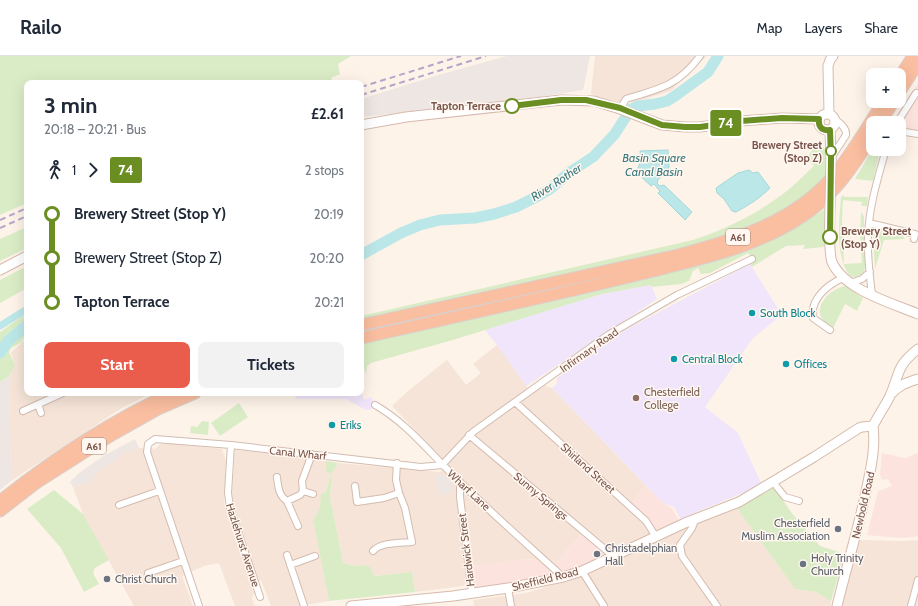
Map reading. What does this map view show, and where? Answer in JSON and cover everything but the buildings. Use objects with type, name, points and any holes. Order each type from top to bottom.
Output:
[{"type":"highway","points":[[905,68],[913,56]]},
{"type":"highway","points":[[906,82],[918,63]]},
{"type":"highway","name":"A61","points":[[364,324],[678,255],[717,244],[769,224],[793,210],[832,177],[858,142],[880,108]]},
{"type":"highway","name":"A61","points":[[364,337],[588,287],[720,254],[776,232],[801,218],[834,191],[866,146]]},
{"type":"highway","name":"A61","points":[[0,501],[32,475],[105,427],[166,396]]},
{"type":"highway","name":"A61","points":[[0,511],[36,482],[110,436],[158,409],[188,396]]},
{"type":"main road","points":[[833,56],[828,66],[834,125],[830,130],[830,238],[832,262],[846,280],[872,295],[918,314]]},
{"type":"main road","points":[[364,124],[406,117],[561,100],[586,100],[620,108],[662,125],[685,127],[700,127],[741,121],[782,118],[819,119]]},
{"type":"main road","points":[[830,130],[820,128],[819,119],[823,114],[832,116]]},
{"type":"main road","points":[[0,270],[24,258]]},
{"type":"main road","points":[[874,426],[890,396],[902,364],[918,349]]},
{"type":"main road","points":[[890,396],[899,386],[918,379]]},
{"type":"main road","name":"Sheffield Road","points":[[350,606],[453,596],[508,588],[563,577],[582,571],[696,518],[740,502],[859,428],[874,426]]},
{"type":"main road","name":"Newbold Road","points":[[837,606],[856,536],[874,456],[874,426]]},
{"type":"street","points":[[620,108],[626,99],[657,90],[673,83],[692,67],[700,56]]},
{"type":"street","points":[[901,116],[916,93],[918,93]]},
{"type":"street","points":[[831,158],[846,134],[846,131],[842,125],[832,116]]},
{"type":"street","points":[[906,132],[918,134]]},
{"type":"street","points":[[872,295],[868,238],[869,223],[875,187],[884,156]]},
{"type":"street","points":[[869,223],[915,234],[914,239]]},
{"type":"street","name":"Infirmary Road","points":[[442,465],[469,435],[608,335],[704,281],[752,258]]},
{"type":"street","points":[[830,330],[813,318],[812,311],[814,302],[818,296],[835,281],[862,279],[870,272]]},
{"type":"street","points":[[23,411],[56,396]]},
{"type":"street","name":"Shirland Street","points":[[515,402],[646,521],[656,537]]},
{"type":"street","points":[[38,404],[41,413]]},
{"type":"street","name":"Wharf Lane","points":[[375,405],[390,414],[427,448],[460,482],[563,577]]},
{"type":"street","name":"Sunny Springs","points":[[469,435],[613,556]]},
{"type":"street","name":"Canal Wharf","points":[[159,491],[146,452],[148,444],[155,439],[231,445],[397,463],[421,467],[442,465]]},
{"type":"street","name":"Hazlehurst Avenue","points":[[231,445],[228,494],[230,508],[260,598]]},
{"type":"street","points":[[287,501],[300,495],[303,491],[302,481],[312,454]]},
{"type":"street","points":[[373,551],[377,547],[412,542],[406,508],[399,493],[396,480],[397,463]]},
{"type":"street","points":[[277,478],[281,495],[287,501],[298,526]]},
{"type":"street","name":"Hardwick Street","points":[[460,482],[460,497],[472,593]]},
{"type":"street","points":[[773,482],[785,497],[800,501]]},
{"type":"street","points":[[355,486],[357,502],[384,498],[399,493]]},
{"type":"street","points":[[118,505],[159,491],[199,606]]},
{"type":"street","points":[[303,491],[312,494]]},
{"type":"street","points":[[696,518],[692,528],[680,545],[682,556],[717,606]]},
{"type":"street","points":[[287,555],[304,606]]},
{"type":"street","points":[[290,566],[315,556]]},
{"type":"street","points":[[148,573],[183,561]]},
{"type":"street","points":[[582,571],[604,606]]},
{"type":"street","points":[[911,606],[918,581]]},
{"type":"street","points":[[508,588],[511,606]]},
{"type":"shaded area","points":[[507,56],[590,56],[583,90],[507,102],[364,117],[364,98]]},
{"type":"shaded area","points":[[595,56],[707,56],[671,91],[635,102],[619,103],[591,94]]},
{"type":"shaded area","points":[[918,83],[918,137],[906,136],[906,116],[897,116],[902,108],[906,108],[906,102]]},
{"type":"shaded area","name":"Chesterfield College","points":[[750,264],[782,315],[753,338],[705,407],[738,433],[761,483],[750,490],[680,519],[674,507],[665,504],[659,499],[552,388],[557,384],[557,378],[627,329]]},
{"type":"shaded area","points":[[651,285],[657,299],[526,386],[485,330],[602,294]]},
{"type":"shaded area","points":[[24,340],[24,396],[146,396],[120,409],[11,481],[9,376],[15,365],[11,353]]},
{"type":"shaded area","points":[[497,345],[532,394],[544,385],[552,388],[646,486],[629,505],[654,533],[606,557],[598,547],[582,534],[556,562],[528,559],[466,567],[468,581],[463,586],[415,592],[412,572],[374,576],[364,565],[354,566],[343,563],[330,496],[332,473],[338,463],[440,472],[448,464],[392,406],[408,391],[447,360],[466,385],[481,373],[473,364]]},
{"type":"shaded area","points":[[9,376],[11,481],[0,490],[0,382]]},
{"type":"shaded area","points":[[295,396],[363,396],[364,400],[371,397],[374,402],[372,409],[366,410],[346,399],[296,399]]},
{"type":"shaded area","points":[[135,439],[139,448],[124,453],[111,464],[104,467],[88,483],[73,487],[70,482],[78,474],[103,456]]},
{"type":"shaded area","points":[[168,443],[222,449],[226,461],[224,502],[230,520],[238,518],[232,497],[235,450],[326,458],[331,474],[320,508],[313,520],[329,601],[300,606],[271,606],[261,580],[251,586],[254,594],[252,597],[254,605],[257,606],[235,606],[219,563],[204,566],[182,576],[193,606],[134,606],[83,514],[73,487],[88,483],[104,467],[111,464],[124,453],[139,448],[155,449],[160,444]]},
{"type":"shaded area","points":[[882,453],[905,458],[918,453],[918,536],[900,538],[867,535],[878,491],[892,486],[888,479],[882,480],[880,475]]},
{"type":"shaded area","points":[[436,475],[444,475],[450,479],[453,492],[439,495]]},
{"type":"shaded area","points":[[646,486],[666,505],[672,508],[679,520],[654,533],[629,505]]},
{"type":"shaded area","points":[[736,507],[795,589],[816,592],[831,601],[830,606],[474,606],[473,600],[526,593],[589,574],[658,540]]},
{"type":"shaded area","points":[[582,534],[598,547],[606,557],[568,573],[478,589],[475,587],[472,566],[528,559],[556,562]]},
{"type":"shaded area","points":[[859,540],[918,540],[918,606],[842,606]]},
{"type":"green space","points":[[0,56],[351,56],[338,64],[340,74],[331,78],[332,80],[24,80],[24,204],[0,215]]},
{"type":"green space","points":[[815,146],[825,149],[825,179],[798,202],[769,220],[707,244],[481,292],[364,319],[364,315],[706,236],[743,219],[778,197],[814,166],[806,159]]},
{"type":"green space","points":[[868,156],[878,156],[873,181],[855,179]]},
{"type":"green space","points":[[844,195],[844,197],[868,197],[867,206],[861,206],[862,202],[843,200],[842,220],[844,264],[862,263],[860,237],[861,212],[864,216],[864,249],[866,265],[863,274],[855,277],[850,276],[845,268],[840,249],[840,206],[841,197]]},
{"type":"green space","points":[[826,208],[824,247],[803,249],[805,245],[786,246],[752,267],[750,264],[753,260],[748,253],[710,273],[701,274],[698,268],[693,271],[689,281],[681,284],[652,287],[651,285],[602,294],[456,339],[371,363],[367,366],[366,375],[364,367],[364,340],[433,328],[480,317],[750,249],[789,231]]},
{"type":"green space","points":[[24,228],[24,249],[0,261],[0,239]]},
{"type":"green space","points":[[878,229],[902,235],[905,239],[884,240],[875,269],[873,234]]},
{"type":"green space","points":[[24,268],[24,290],[0,303],[0,280]]},
{"type":"green space","points":[[845,286],[863,298],[857,311],[845,304],[833,328],[823,320],[820,315],[820,309],[825,298],[829,294],[840,287]]},
{"type":"green space","points":[[24,315],[24,338],[20,343],[11,348],[9,352],[15,365],[9,376],[0,382],[0,332]]},
{"type":"green space","points":[[239,403],[248,417],[220,436],[211,423]]},
{"type":"green space","points":[[202,421],[209,422],[208,435],[190,433],[191,426],[197,427]]},
{"type":"green space","points":[[326,461],[338,463],[332,473],[330,496],[343,563],[354,566],[364,565],[370,567],[374,576],[412,572],[415,592],[329,601],[313,520],[320,508],[321,493],[325,493],[331,474],[326,471]]},
{"type":"green space","points":[[774,487],[791,512],[820,546],[845,554],[831,601],[816,592],[795,589],[736,507]]},
{"type":"green space","points":[[54,490],[83,514],[109,560],[95,568],[93,573],[99,584],[84,592],[61,548],[27,509]]},
{"type":"water","name":"Basin Square Canal Basin","points":[[668,150],[669,168],[657,183],[660,186],[664,185],[692,212],[685,220],[658,193],[660,191],[654,184],[651,186],[636,172],[641,161],[640,151]]},
{"type":"water","points":[[749,170],[753,173],[758,172],[770,188],[745,207],[736,212],[732,211],[724,199],[717,193],[716,188],[738,173]]},
{"type":"waterway","name":"River Rother","points":[[364,253],[401,233],[420,225],[440,220],[475,218],[494,214],[516,207],[538,196],[550,189],[570,172],[593,157],[614,135],[631,109],[638,106],[667,101],[708,72],[718,56]]},
{"type":"waterway","points":[[0,326],[24,311]]},
{"type":"waterway","name":"River Rother","points":[[0,353],[8,341],[24,328]]},
{"type":"railway","points":[[364,86],[461,56]]},
{"type":"railway","points":[[364,94],[486,56]]},
{"type":"railway","points":[[0,220],[24,209]]},
{"type":"railway","points":[[0,228],[24,217]]},
{"type":"bus line","name":"74","points":[[512,106],[561,100],[586,100],[620,108],[662,125],[685,127],[700,127],[741,121],[782,118],[819,119],[818,122],[820,128],[830,130],[830,237]]},
{"type":"place","name":"Tapton Terrace","points":[[512,106]]},
{"type":"place","name":"Brewery Street (Stop Z)","points":[[831,151]]},
{"type":"place","name":"Brewery Street (Stop Y)","points":[[830,237]]},
{"type":"place","name":"South Block","points":[[752,313]]},
{"type":"place","name":"Central Block","points":[[674,359]]},
{"type":"place","name":"Offices","points":[[786,364]]},
{"type":"place","name":"Chesterfield College","points":[[636,398]]},
{"type":"place","name":"Eriks","points":[[332,425]]},
{"type":"place","name":"Chesterfield Muslim Association","points":[[838,529]]},
{"type":"place","name":"Christadelphian Hall","points":[[597,554]]},
{"type":"place","name":"Holy Trinity Church","points":[[803,564]]},
{"type":"place","name":"Christ Church","points":[[107,579]]}]
